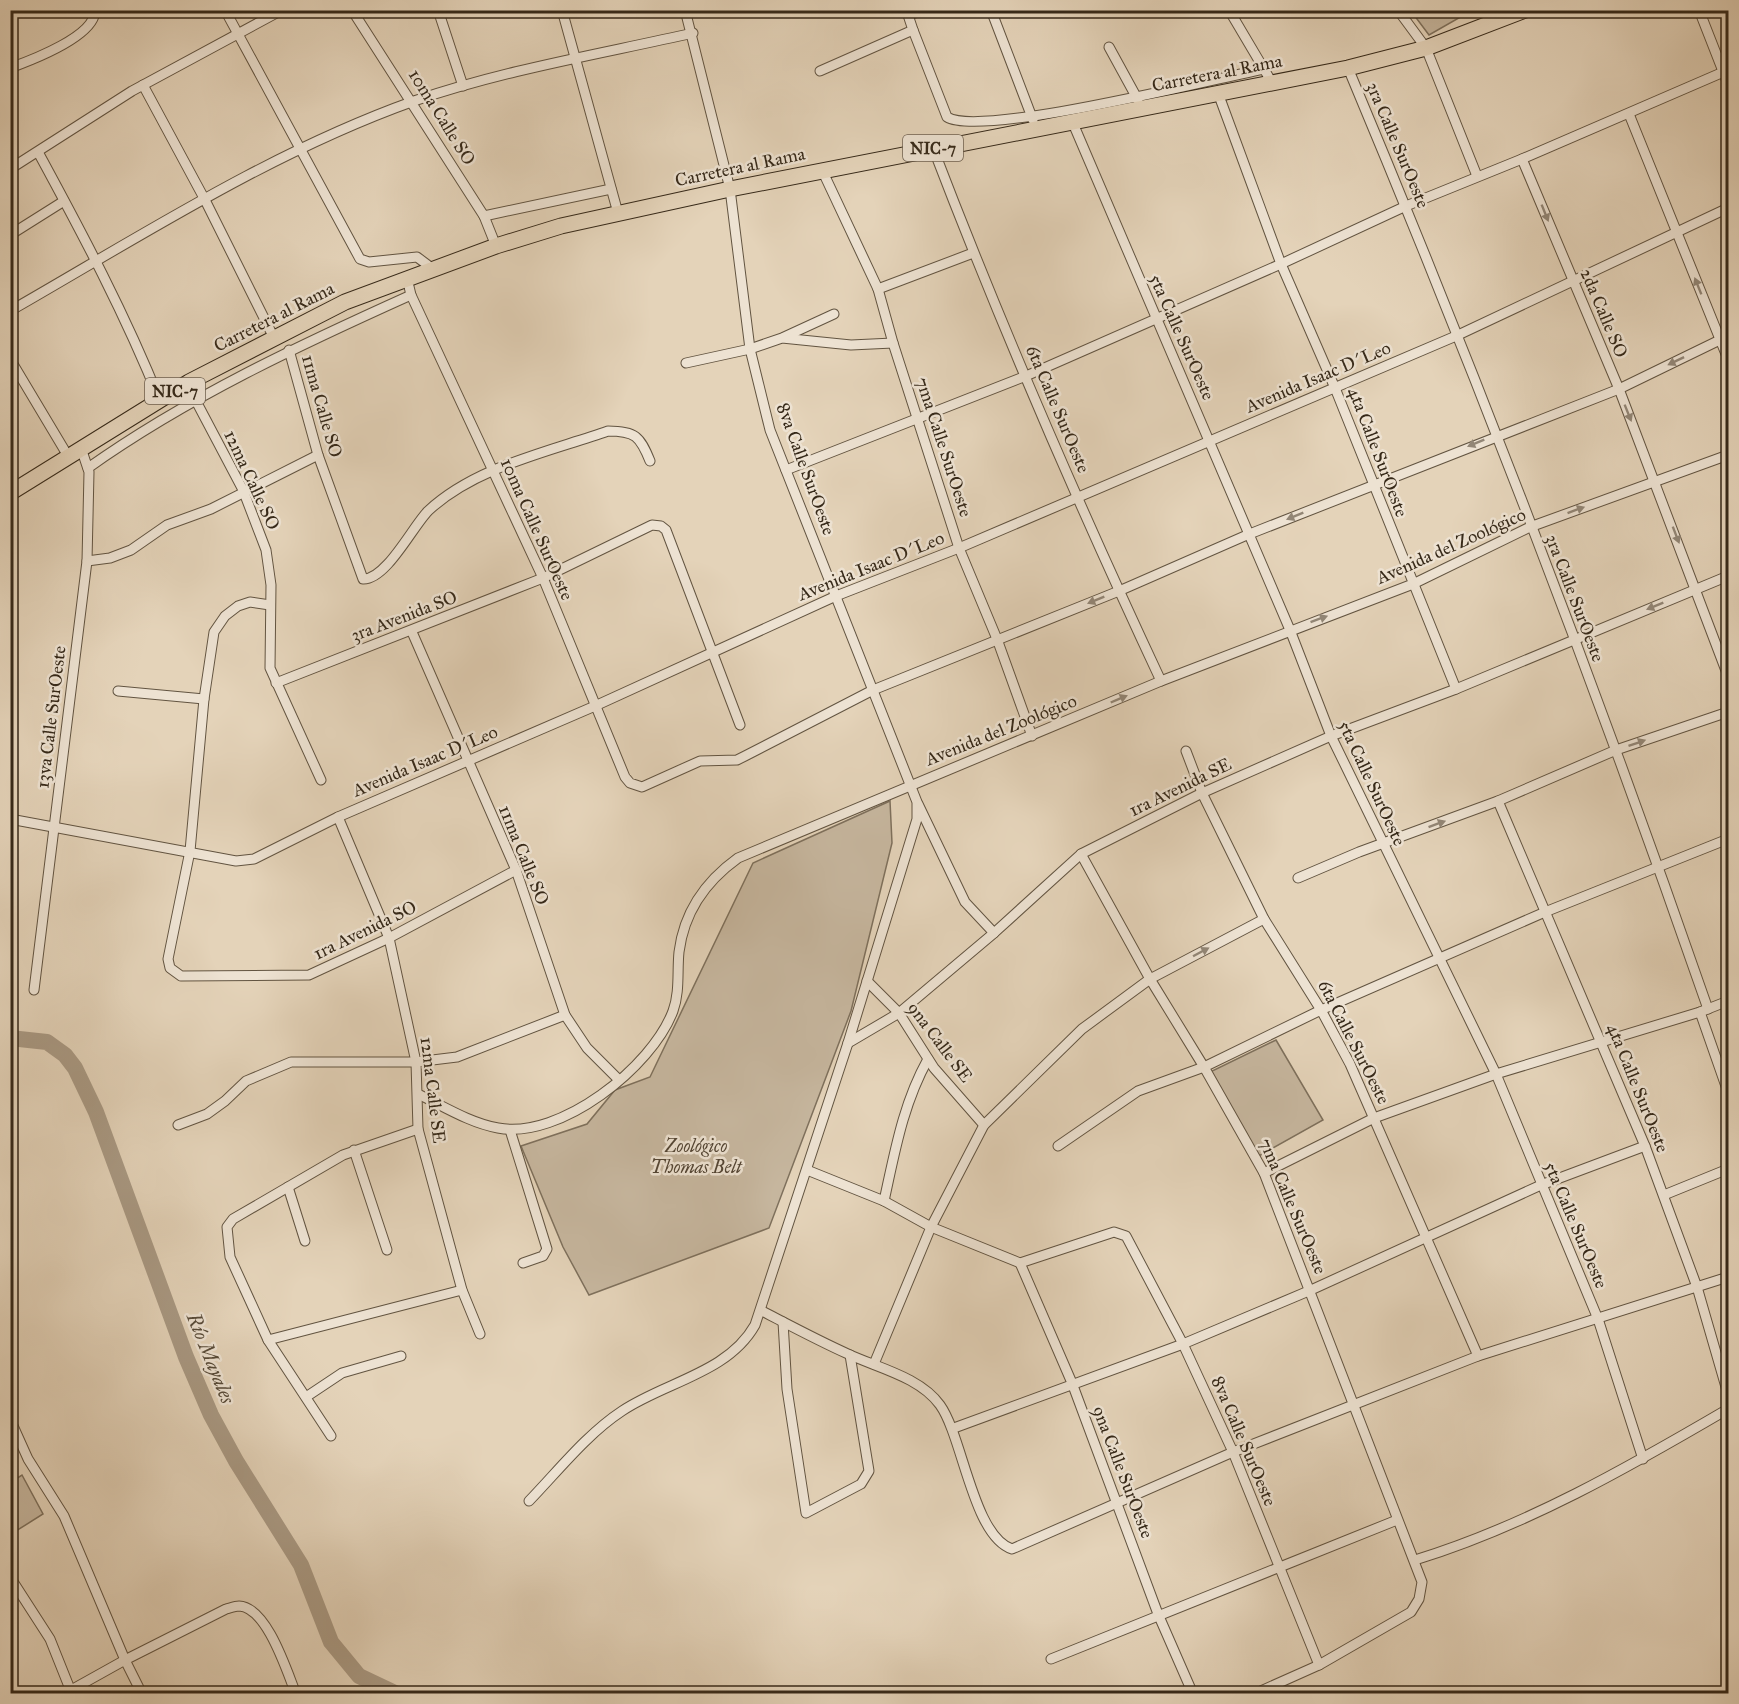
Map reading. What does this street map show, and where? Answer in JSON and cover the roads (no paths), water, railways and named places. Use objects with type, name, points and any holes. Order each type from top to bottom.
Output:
[{"type":"highway","name":"Carretera al Rama","points":[[10,493],[160,400],[274,338],[345,302],[496,246],[561,226],[618,213],[933,148],[1034,123],[1072,121],[1139,101],[1218,93],[1268,75],[1348,68],[1426,48],[1525,10]]},
{"type":"street","points":[[10,68],[77,37],[90,27],[95,10]]},
{"type":"street","points":[[225,10],[360,260],[369,262],[417,257],[433,269]]},
{"type":"street","points":[[10,169],[143,85],[282,10]]},
{"type":"street","name":"10ma Calle SO","points":[[352,10],[484,216],[496,246]]},
{"type":"street","points":[[438,10],[463,86]]},
{"type":"street","points":[[562,10],[578,58],[618,213]]},
{"type":"street","name":"8va Calle SurOeste","points":[[685,10],[693,33],[730,189],[750,349],[770,430],[909,785],[965,902],[994,933]]},
{"type":"street","points":[[925,10],[908,13],[913,30],[947,117],[962,123],[1034,123],[1268,75],[1229,10]]},
{"type":"street","points":[[992,10],[1034,123]]},
{"type":"street","points":[[1398,10],[1426,48],[1477,176]]},
{"type":"street","points":[[1699,10],[1726,71],[1728,84]]},
{"type":"street","points":[[820,71],[913,30]]},
{"type":"street","points":[[10,311],[205,200],[299,150],[413,102],[463,86],[693,33]]},
{"type":"street","points":[[1109,47],[1139,101]]},
{"type":"street","name":"3ra Calle SurOeste","points":[[1348,68],[1406,206],[1616,750],[1658,865],[1728,1092]]},
{"type":"street","points":[[786,470],[1026,376],[1156,320],[1406,206],[1629,114],[1726,71]]},
{"type":"street","points":[[143,85],[205,200],[274,338]]},
{"type":"street","name":"4ta Calle SurOeste","points":[[1218,93],[1281,264],[1335,388],[1372,486],[1456,689]]},
{"type":"street","points":[[1629,114],[1676,232],[1724,338],[1728,359]]},
{"type":"street","name":"5ta Calle SurOeste","points":[[1072,121],[1210,441],[1247,535],[1290,630],[1331,736],[1496,1074],[1598,1319],[1643,1459]]},
{"type":"street","name":"6ta Calle SurOeste","points":[[933,148],[973,253],[1119,591],[1161,681]]},
{"type":"street","points":[[38,152],[97,261],[137,343],[160,400]]},
{"type":"street","name":"2da Calle SO","points":[[1522,159],[1619,389],[1728,676]]},
{"type":"street","name":"7ma Calle SurOeste","points":[[822,170],[878,289],[893,343],[959,548],[997,639],[1032,736]]},
{"type":"street","points":[[484,216],[611,189]]},
{"type":"street","points":[[10,235],[64,201]]},
{"type":"street","name":"Avenida Isaac D´Leo","points":[[10,819],[245,862],[338,817],[595,706],[836,596],[959,548],[1456,336],[1728,208]]},
{"type":"street","points":[[878,289],[973,253]]},
{"type":"street","name":"10ma Calle SurOeste","points":[[407,278],[411,295],[543,578],[625,777],[630,783],[642,787],[700,761],[729,760],[745,756],[873,690]]},
{"type":"street","points":[[88,468],[129,439],[289,350],[411,295]]},
{"type":"street","points":[[686,363],[750,349],[782,338],[834,314]]},
{"type":"street","points":[[782,338],[851,345],[893,343]]},
{"type":"street","points":[[873,690],[1119,591],[1247,535],[1495,435],[1619,389],[1724,338]]},
{"type":"street","name":"11ma Calle SO","points":[[289,350],[318,456],[361,578],[365,580],[371,578],[402,549],[418,523],[437,503],[493,471]]},
{"type":"street","name":"13va Calle SurOeste","points":[[10,359],[74,452],[88,468],[87,561],[34,990]]},
{"type":"street","name":"12ma Calle SO","points":[[196,401],[243,490],[270,568],[270,669],[321,780]]},
{"type":"street","points":[[493,471],[608,431],[623,431],[634,435],[642,441],[650,461]]},
{"type":"street","name":"Avenida del Zoológico","points":[[418,1094],[481,1124],[510,1130],[531,1128],[584,1107],[600,1097],[649,1052],[667,1026],[677,993],[680,950],[688,918],[711,879],[738,858],[1161,681],[1413,584],[1530,527],[1728,455]]},
{"type":"street","points":[[87,561],[122,554],[167,525],[211,509],[243,490],[318,456]]},
{"type":"street","name":"3ra Avenida SO","points":[[276,683],[412,632],[543,578],[652,525],[661,525],[666,530],[714,652]]},
{"type":"street","name":"1ra Avenida SE","points":[[848,1043],[899,1013],[994,933],[1081,854],[1202,793],[1331,736],[1456,689],[1728,576]]},
{"type":"street","points":[[190,851],[204,699],[214,632],[225,616],[250,602],[270,605]]},
{"type":"street","name":"11ma Calle SO","points":[[412,632],[516,870],[565,1015],[588,1048],[619,1080]]},
{"type":"street","points":[[714,652],[740,725]]},
{"type":"street","points":[[118,691],[204,699]]},
{"type":"street","points":[[1298,878],[1498,801],[1616,750],[1728,712]]},
{"type":"street","name":"6ta Calle SurOeste","points":[[1186,751],[1202,793],[1264,919],[1321,1010],[1374,1118],[1478,1356]]},
{"type":"street","points":[[529,1501],[621,1412],[717,1363],[739,1347],[749,1336],[762,1311],[848,1043],[912,839],[917,819],[917,801]]},
{"type":"street","name":"4ta Calle SurOeste","points":[[1498,801],[1603,1042],[1645,1146],[1697,1287],[1728,1394]]},
{"type":"street","name":"12ma Calle SE","points":[[338,817],[389,938],[416,1062],[418,1129],[462,1290],[480,1334]]},
{"type":"street","points":[[1058,1146],[1126,1096],[1204,1067],[1321,1010],[1545,912],[1728,839]]},
{"type":"street","name":"1ra Avenida SO","points":[[190,851],[168,959],[170,968],[181,976],[309,975],[389,938],[516,870]]},
{"type":"street","name":"7ma Calle SurOeste","points":[[1081,854],[1150,979],[1204,1067],[1264,1173],[1422,1582],[1419,1599],[1411,1612],[1319,1665],[1254,1694]]},
{"type":"street","points":[[874,1364],[931,1227],[984,1125],[1082,1029],[1150,979],[1264,919]]},
{"type":"street","name":"9na Calle SE","points":[[867,981],[899,1013],[928,1059],[984,1125]]},
{"type":"street","points":[[1264,1173],[1374,1118],[1496,1074],[1704,1011],[1728,1000]]},
{"type":"street","points":[[178,1125],[207,1114],[246,1081],[291,1062],[416,1062],[457,1057],[565,1015]]},
{"type":"street","points":[[884,1201],[903,1113],[913,1086],[928,1059]]},
{"type":"street","points":[[331,1436],[268,1340],[230,1257],[227,1227],[233,1219],[354,1150],[418,1129]]},
{"type":"street","points":[[510,1130],[547,1249],[543,1257],[523,1263]]},
{"type":"street","points":[[954,1428],[1183,1344],[1311,1290],[1541,1185],[1645,1146]]},
{"type":"street","points":[[354,1150],[387,1250]]},
{"type":"street","points":[[1664,1195],[1728,1169]]},
{"type":"street","points":[[807,1170],[884,1201],[931,1227],[1020,1263]]},
{"type":"street","points":[[288,1187],[305,1241]]},
{"type":"street","name":"8va Calle SurOeste","points":[[1020,1263],[1114,1232],[1126,1236],[1183,1344],[1233,1452],[1319,1665]]},
{"type":"street","name":"9na Calle SurOeste","points":[[1020,1263],[1072,1383],[1158,1614],[1193,1694]]},
{"type":"street","points":[[762,1311],[850,1355],[874,1364],[931,1395],[954,1428],[974,1497],[992,1533],[999,1542],[1011,1549],[1233,1452],[1354,1403],[1478,1356],[1728,1277]]},
{"type":"street","points":[[268,1340],[462,1290]]},
{"type":"street","points":[[783,1322],[787,1389],[806,1513],[861,1484],[869,1471],[850,1355]]},
{"type":"street","points":[[306,1397],[342,1373],[401,1356]]},
{"type":"street","points":[[1415,1560],[1455,1548],[1643,1459],[1728,1409]]},
{"type":"street","points":[[10,1419],[28,1459],[64,1516],[125,1660],[142,1694]]},
{"type":"street","points":[[1051,1659],[1158,1614],[1397,1520]]},
{"type":"street","points":[[10,1577],[50,1639],[69,1692],[125,1660],[226,1609],[239,1606],[250,1609],[265,1623],[296,1694]]},
{"type":"waterway","name":"Río Mayales","points":[[10,1038],[47,1042],[65,1055],[75,1068],[96,1112],[186,1357],[211,1415],[236,1461],[301,1565],[331,1642],[359,1676],[397,1694]]},
{"type":"park label","name":"Zoológico Thomas Belt","points":[[696,1156]]}]
